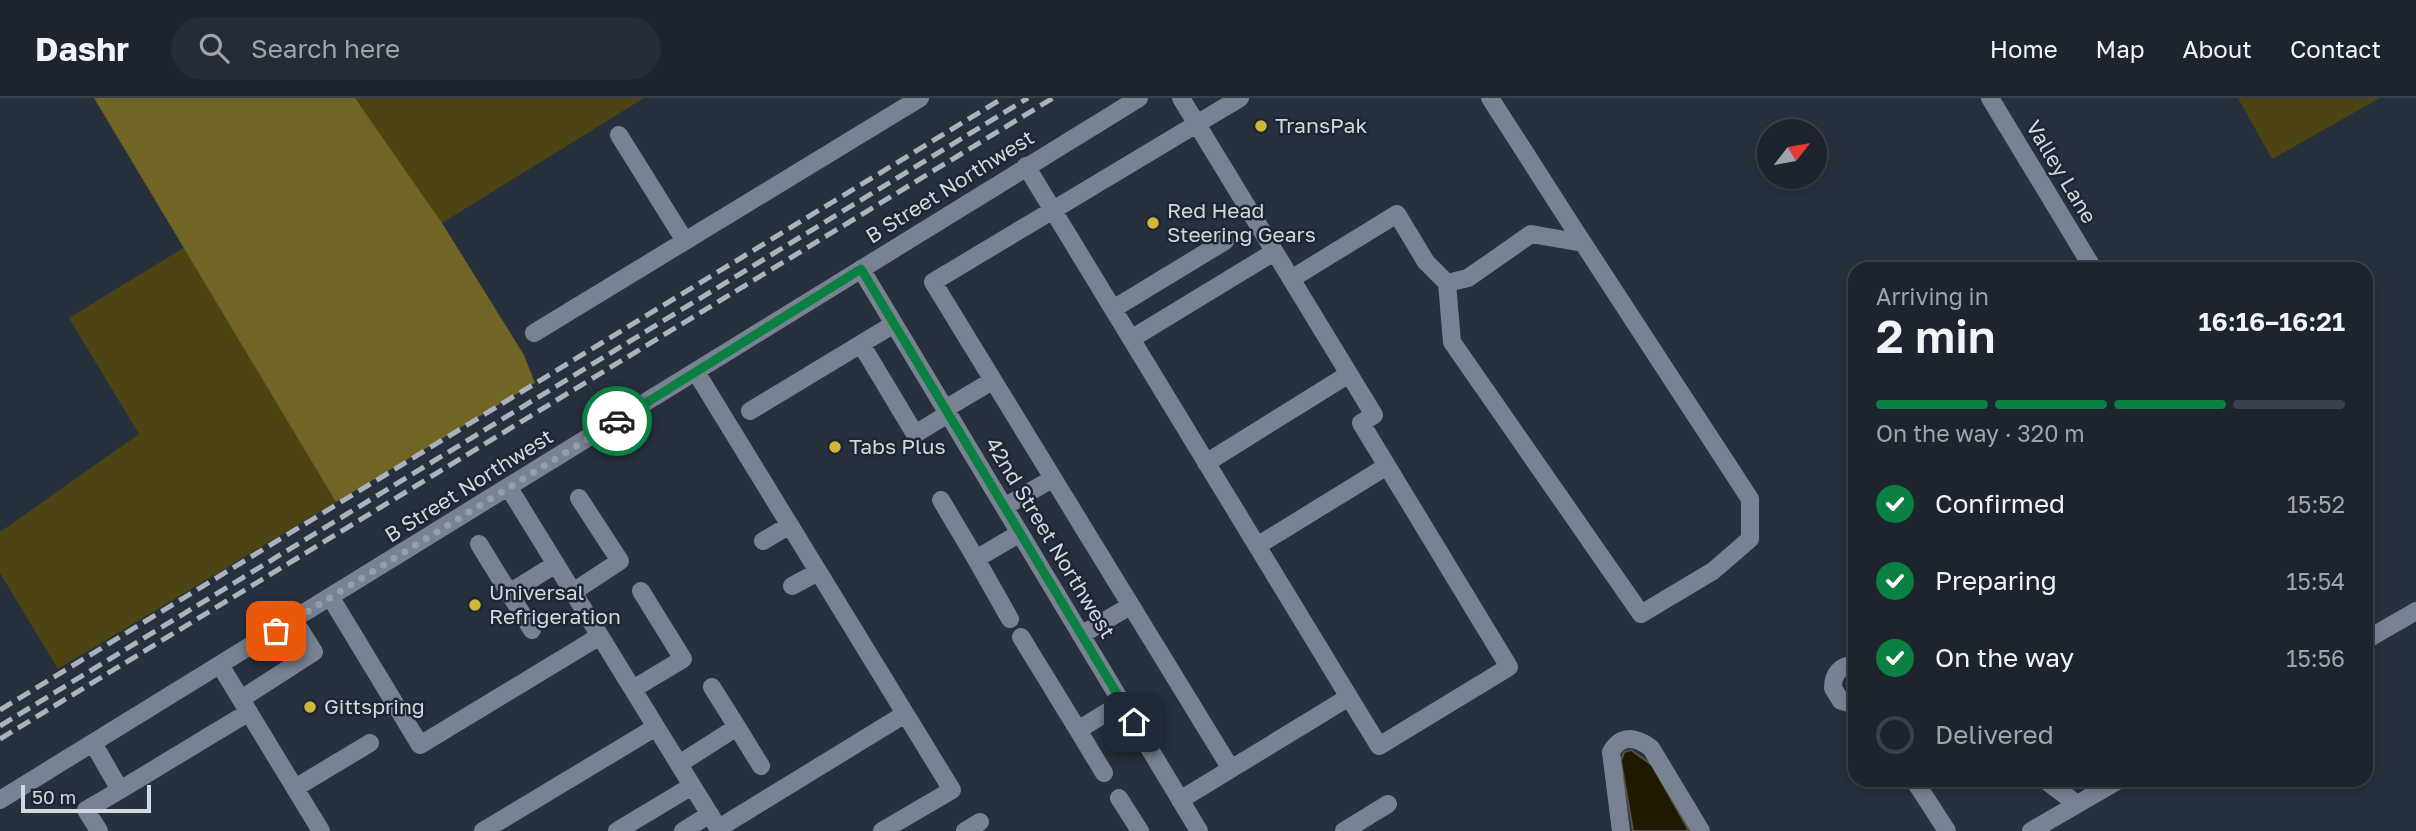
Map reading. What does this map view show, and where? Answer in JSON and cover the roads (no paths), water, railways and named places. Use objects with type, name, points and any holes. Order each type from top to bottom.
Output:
[{"type":"street","points":[[534,333],[920,98]]},
{"type":"street","name":"B Street Northwest","points":[[0,800],[1139,98]]},
{"type":"street","points":[[1026,166],[1378,746],[1509,667],[1361,423],[1374,415],[1181,98]]},
{"type":"street","points":[[1231,769],[933,282],[1240,98]]},
{"type":"street","points":[[1291,279],[1397,214],[1426,262],[1447,284],[1452,342],[1641,614],[1713,571],[1750,539],[1750,499],[1490,98]]},
{"type":"street","name":"Valley Lane","points":[[1990,98],[2089,262]]},
{"type":"street","points":[[619,135],[685,242]]},
{"type":"street","points":[[1447,284],[1468,278],[1531,234],[1583,243]]},
{"type":"street","points":[[1113,309],[1225,241]]},
{"type":"street","points":[[1131,339],[1274,252]]},
{"type":"street","name":"42nd Street Northwest","points":[[861,269],[1197,830]]},
{"type":"street","points":[[750,411],[894,324]]},
{"type":"street","points":[[861,344],[915,434],[992,380]]},
{"type":"street","points":[[696,372],[952,790],[882,831]]},
{"type":"street","points":[[1206,463],[1349,374]]},
{"type":"street","points":[[1257,546],[1387,466]]},
{"type":"street","points":[[1004,507],[1052,479]]},
{"type":"street","points":[[509,488],[716,825]]},
{"type":"street","points":[[573,592],[620,561],[579,498]]},
{"type":"street","points":[[941,500],[1010,619]]},
{"type":"street","points":[[763,541],[790,525]]},
{"type":"street","points":[[976,559],[1020,533]]},
{"type":"street","points":[[479,544],[532,630]]},
{"type":"street","points":[[509,593],[556,564]]},
{"type":"street","points":[[792,586],[818,572]]},
{"type":"street","points":[[633,689],[683,659],[641,591]]},
{"type":"street","points":[[331,598],[420,745],[600,636]]},
{"type":"street","points":[[1081,635],[1130,606]]},
{"type":"street","points":[[2373,636],[2416,611]]},
{"type":"street","points":[[99,831],[86,810],[245,706],[314,652],[294,620]]},
{"type":"street","points":[[1021,637],[1104,773]]},
{"type":"street","points":[[220,665],[321,831]]},
{"type":"street","points":[[1848,667],[1842,668],[1833,680],[1836,695],[1841,701],[1848,702]]},
{"type":"street","points":[[712,687],[761,766]]},
{"type":"street","points":[[1180,800],[1349,697]]},
{"type":"street","points":[[1078,730],[1122,703]]},
{"type":"street","points":[[683,831],[716,825],[905,714]]},
{"type":"street","points":[[483,831],[656,727]]},
{"type":"street","points":[[679,764],[737,727]]},
{"type":"street","points":[[1621,831],[1611,752],[1616,743],[1627,738],[1640,740],[1651,748],[1701,831]]},
{"type":"street","points":[[93,743],[120,790]]},
{"type":"street","points":[[295,788],[370,743]]},
{"type":"street","points":[[617,831],[692,786]]},
{"type":"street","points":[[1919,787],[1947,831]]},
{"type":"street","points":[[2054,787],[2077,804]]},
{"type":"street","points":[[2031,831],[2107,787]]},
{"type":"street","points":[[1119,798],[1140,831]]},
{"type":"street","points":[[1344,831],[1388,804]]},
{"type":"railway","points":[[0,710],[1003,98]]},
{"type":"railway","points":[[0,726],[1028,98]]},
{"type":"railway","points":[[0,739],[1053,98]]},
{"type":"place","name":"TransPak","points":[[1261,126]]},
{"type":"place","name":"Red Head Steering Gears","points":[[1153,223]]},
{"type":"place","name":"Tabs Plus","points":[[835,447]]},
{"type":"place","name":"Universal Refrigeration","points":[[475,605]]},
{"type":"place","name":"Gittspring","points":[[310,707]]}]
